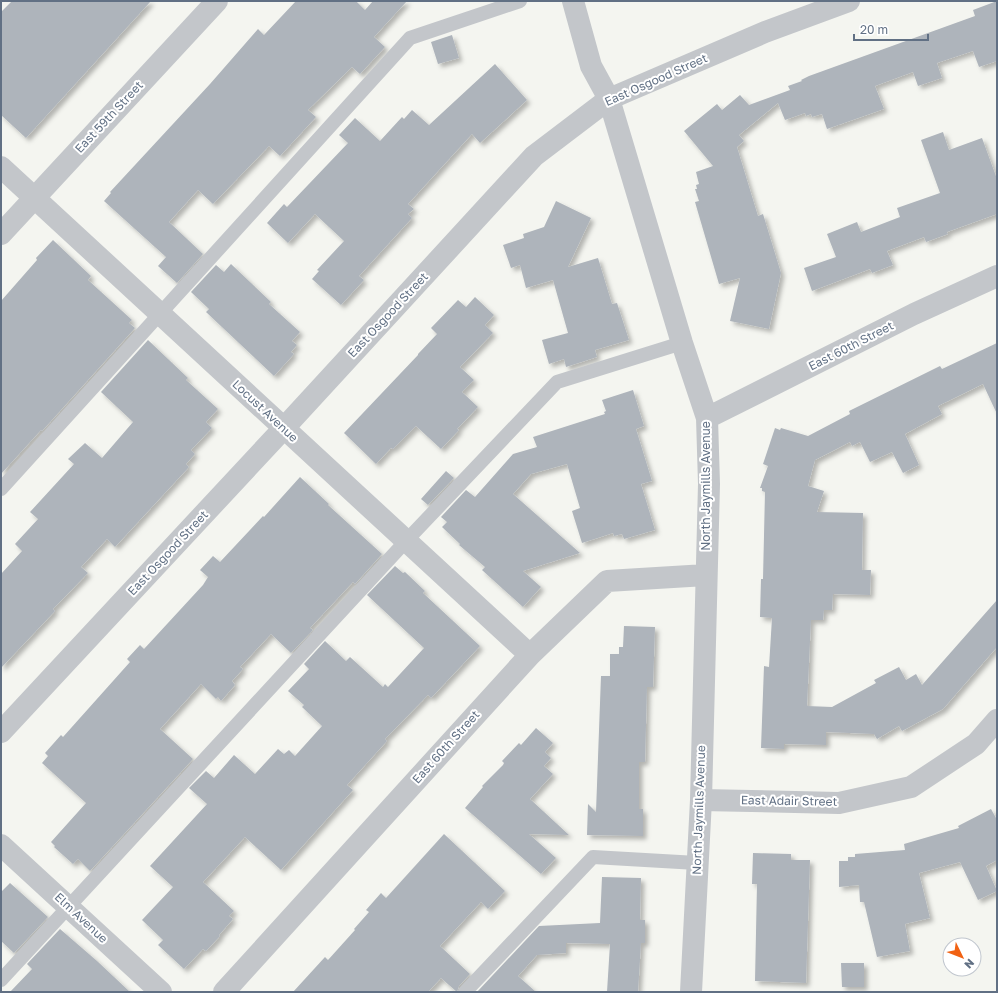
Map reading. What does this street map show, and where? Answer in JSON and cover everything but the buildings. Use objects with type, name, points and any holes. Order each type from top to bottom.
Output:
[{"type":"street","name":"East 59th Street","points":[[1,234],[217,1]]},
{"type":"street","name":"North Jaymills Avenue","points":[[573,1],[591,66],[609,99],[682,343],[707,418],[708,484],[701,800],[691,992]]},
{"type":"street","name":"East Osgood Street","points":[[1,732],[284,428],[534,156],[609,99],[765,32],[849,1]]},
{"type":"street","name":"Locust Avenue","points":[[1,167],[530,655]]},
{"type":"street","name":"East 60th Street","points":[[707,418],[914,314],[997,276]]},
{"type":"street","name":"East 60th Street","points":[[224,992],[530,655],[607,582],[706,574]]},
{"type":"street","name":"East Adair Street","points":[[701,800],[839,802],[911,787],[976,744],[997,720]]},
{"type":"street","name":"Elm Avenue","points":[[1,845],[161,992]]},
{"type":"lane","points":[[1,489],[410,38],[520,1]]},
{"type":"lane","points":[[1,980],[406,541],[557,382],[682,343]]},
{"type":"lane","points":[[465,992],[593,857],[698,863]]}]
